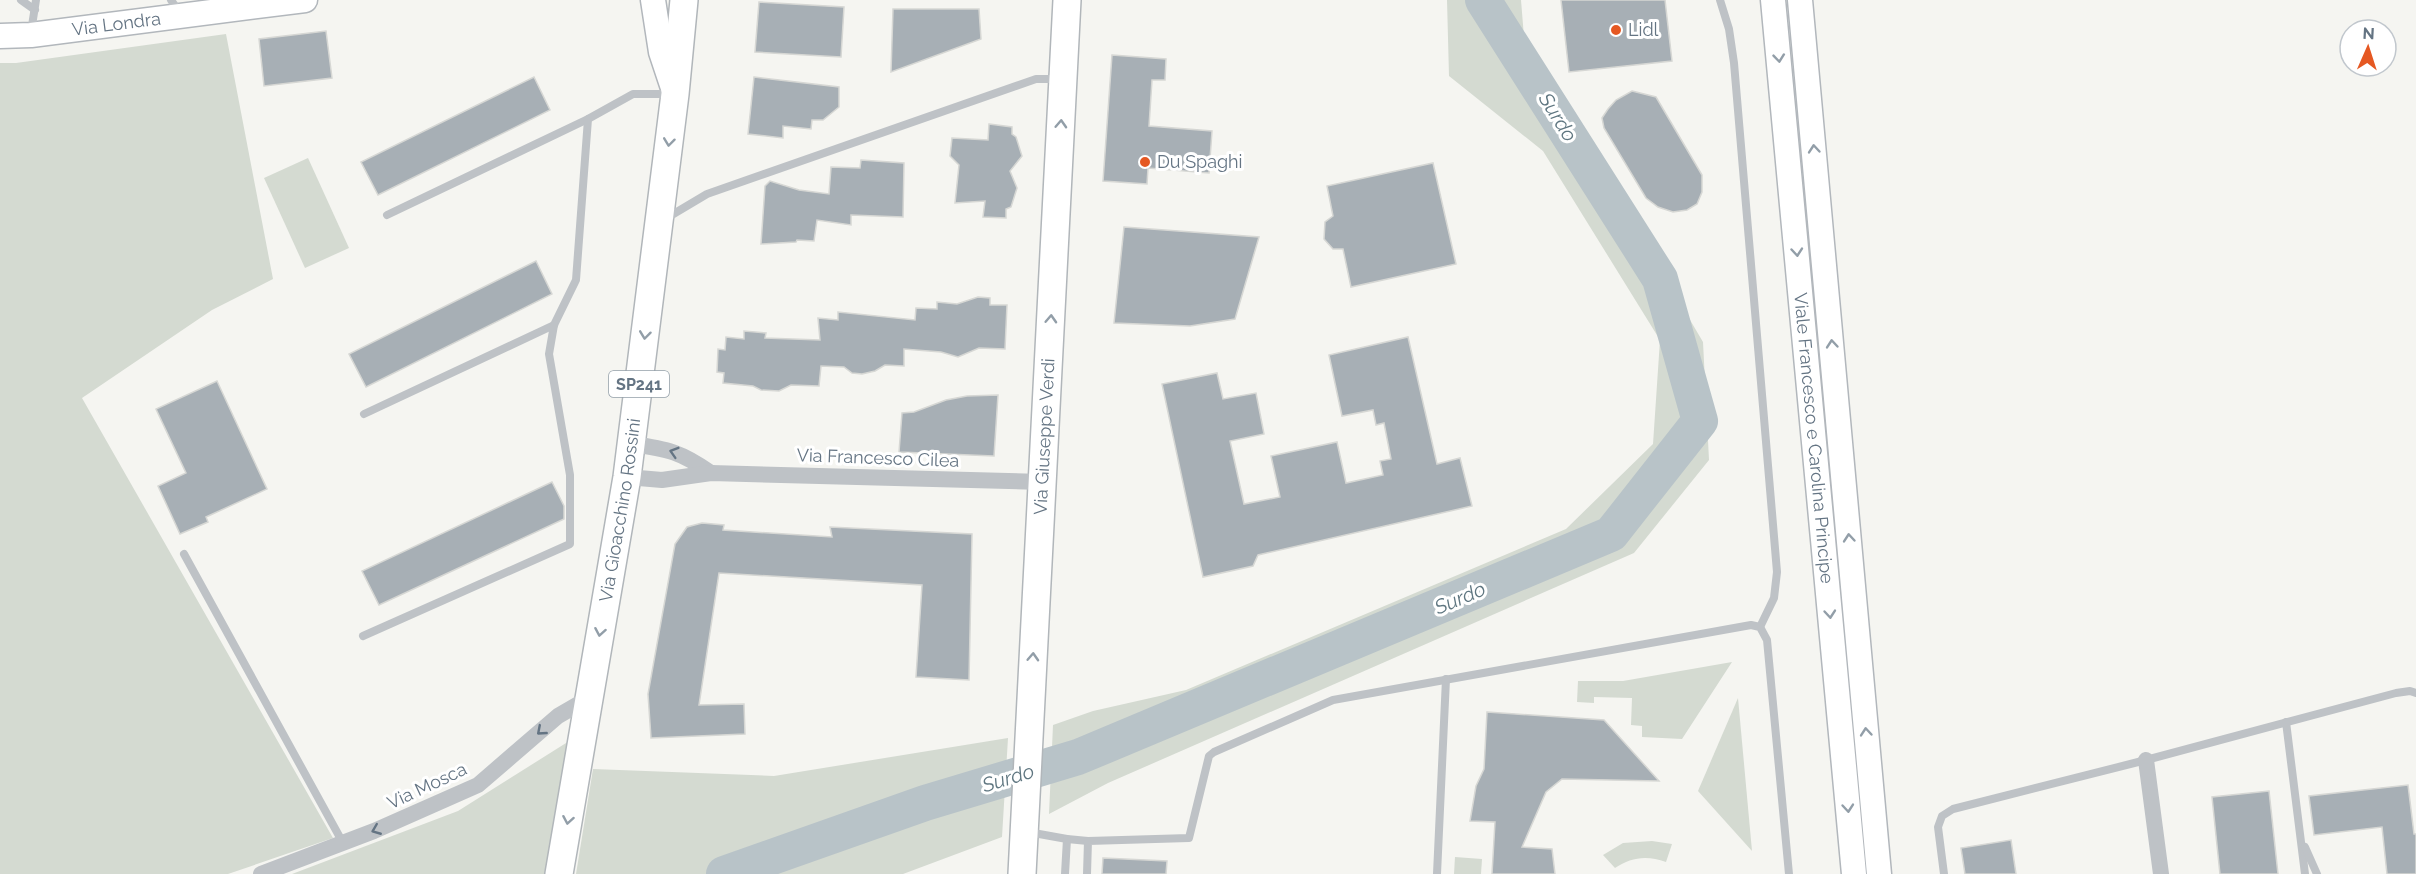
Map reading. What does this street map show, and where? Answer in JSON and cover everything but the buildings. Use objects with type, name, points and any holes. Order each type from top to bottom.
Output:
[{"type":"main road","name":"Via Gioacchino Rossini","points":[[559,874],[632,444],[675,94],[684,0]]},
{"type":"main road","name":"Via Giuseppe Verdi","points":[[1022,874],[1067,0]]},
{"type":"street","name":"Via Londra","points":[[0,36],[31,35],[177,8],[305,0]]},
{"type":"street","points":[[652,0],[661,52],[675,94]]},
{"type":"street","name":"Viale Francesco e Carolina Principe","points":[[1773,0],[1854,874]]},
{"type":"street","name":"Viale Francesco e Carolina Principe","points":[[1800,0],[1879,874]]},
{"type":"street","points":[[632,444],[661,448],[686,456],[711,473]]},
{"type":"street","name":"Via Francesco Cilea","points":[[627,477],[662,480],[711,473],[1043,483]]},
{"type":"street","name":"Via Mosca","points":[[261,874],[343,843],[478,785],[558,716],[589,698]]},
{"type":"street","points":[[2146,760],[2161,874]]},
{"type":"lane","points":[[21,0],[35,10]]},
{"type":"lane","points":[[31,35],[36,0]]},
{"type":"lane","points":[[1720,0],[1729,29],[1734,63],[1777,572],[1774,598],[1760,627]]},
{"type":"lane","points":[[659,222],[707,194],[1036,79],[1063,79]]},
{"type":"lane","points":[[387,215],[588,119],[633,94],[675,94]]},
{"type":"lane","points":[[363,636],[570,544],[570,475],[549,354],[554,326],[576,280],[588,119]]},
{"type":"lane","points":[[364,414],[554,326]]},
{"type":"lane","points":[[184,554],[343,843]]},
{"type":"lane","points":[[1025,832],[1088,841],[1189,838],[1206,763],[1214,752],[1333,700],[1740,626],[1760,627]]},
{"type":"lane","points":[[1760,627],[1765,634],[1767,647],[1789,874]]},
{"type":"lane","points":[[1437,874],[1446,679]]},
{"type":"lane","points":[[1944,874],[1938,827],[1942,816],[1953,808],[2146,760],[2396,693],[2410,690],[2416,693]]},
{"type":"lane","points":[[2286,722],[2305,874]]},
{"type":"lane","points":[[2301,837],[2317,874]]},
{"type":"lane","points":[[1065,874],[1067,839]]},
{"type":"lane","points":[[1087,874],[1088,841]]},
{"type":"shaded area","points":[[1447,0],[1521,0],[1524,37],[1703,342],[1709,460],[1634,553],[1108,783],[1049,814],[1053,725],[1093,711],[1186,690],[1566,529],[1653,444],[1660,340],[1543,151],[1449,76]]},
{"type":"shaded area","points":[[226,34],[273,279],[212,310],[82,398],[333,838],[228,874],[0,874],[0,63],[16,63]]},
{"type":"shaded area","points":[[308,158],[349,248],[305,268],[264,178]]},
{"type":"shaded area","points":[[1732,662],[1682,739],[1642,737],[1642,726],[1631,725],[1632,698],[1594,697],[1594,703],[1577,702],[1578,681],[1623,681]]},
{"type":"shaded area","points":[[1738,698],[1752,851],[1698,791]]},
{"type":"shaded area","points":[[574,738],[547,874],[292,874],[458,811]]},
{"type":"shaded area","points":[[1008,738],[1002,837],[903,874],[576,874],[593,769],[774,776]]},
{"type":"shaded area","points":[[1652,841],[1672,844],[1666,862],[1652,858],[1639,858],[1627,861],[1615,868],[1603,855],[1623,843]]},
{"type":"shaded area","points":[[1455,857],[1482,859],[1481,874],[1454,874]]},
{"type":"waterway","name":"Surdo","points":[[724,874],[925,803],[1078,757],[1611,534],[1700,421],[1660,279],[1483,0]]},
{"type":"place","name":"Lidl","points":[[1616,30]]},
{"type":"place","name":"Du Spaghi","points":[[1145,162]]}]
